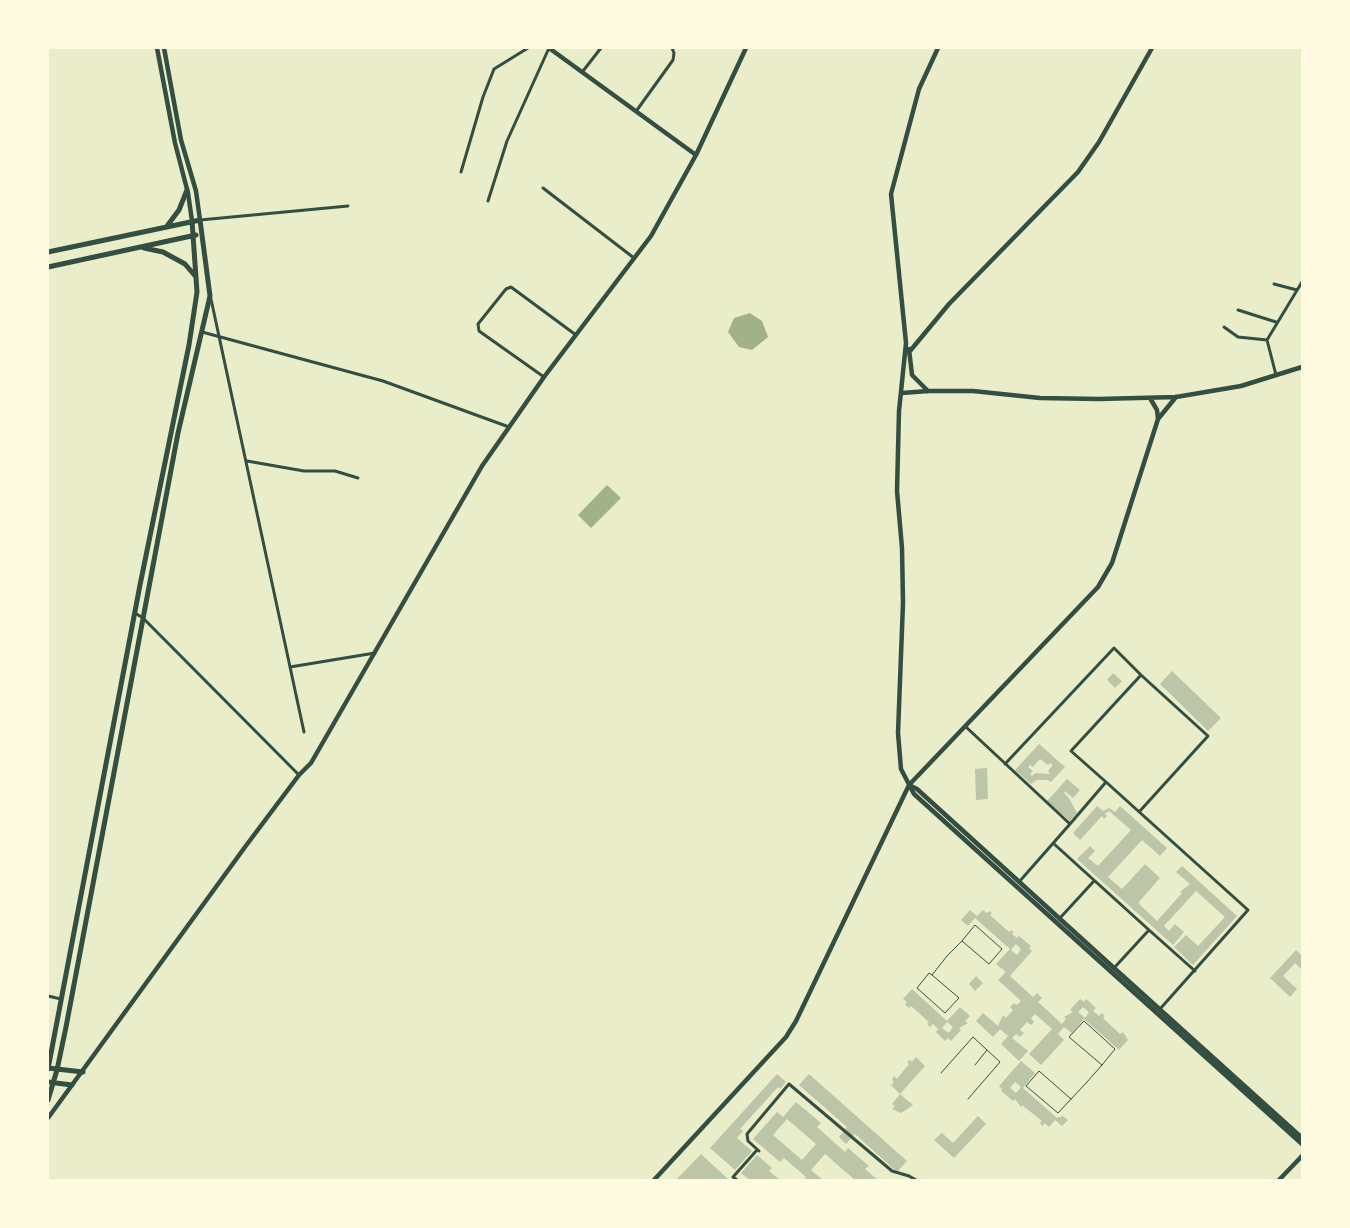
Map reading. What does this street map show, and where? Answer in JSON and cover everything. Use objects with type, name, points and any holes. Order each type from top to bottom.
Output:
[{"type":"main road","points":[[167,227],[180,210],[187,190]]},
{"type":"main road","points":[[48,252],[200,220],[210,296],[178,433],[57,1070],[50,1082],[48,1100]]},
{"type":"main road","points":[[83,1072],[48,1069],[135,613],[189,345],[197,292],[192,221]]},
{"type":"main road","points":[[48,267],[202,234]]},
{"type":"main road","points":[[141,247],[163,252],[185,264],[196,278]]},
{"type":"main road","points":[[50,1082],[72,1085]]},
{"type":"street","points":[[158,48],[175,143],[187,190],[192,221]]},
{"type":"street","points":[[164,48],[181,140],[196,192],[200,220],[348,206]]},
{"type":"street","points":[[462,172],[483,97],[494,69],[528,48]]},
{"type":"street","points":[[488,201],[506,141],[549,48],[696,154]]},
{"type":"street","points":[[583,71],[601,48]]},
{"type":"street","points":[[637,110],[673,60],[674,53],[672,48]]},
{"type":"street","points":[[48,1118],[299,775],[311,763],[482,466],[544,377],[651,236],[696,154],[746,48]]},
{"type":"street","points":[[938,48],[918,89],[891,194],[892,224],[906,343],[899,411],[897,491],[902,548],[903,603],[898,732],[901,769],[914,794],[1302,1143]]},
{"type":"street","points":[[910,351],[949,304],[1078,172],[1099,142],[1152,48]]},
{"type":"street","points":[[544,188],[634,259]]},
{"type":"street","points":[[1276,375],[1267,340],[1276,322],[1302,282]]},
{"type":"street","points":[[1274,284],[1296,290]]},
{"type":"street","points":[[544,377],[479,331],[478,324],[506,289],[511,288],[576,335]]},
{"type":"street","points":[[210,296],[304,732]]},
{"type":"street","points":[[1238,310],[1276,322]]},
{"type":"street","points":[[1224,327],[1238,337],[1267,340]]},
{"type":"street","points":[[202,332],[383,381],[509,426]]},
{"type":"street","points":[[906,343],[910,351],[912,374],[928,391]]},
{"type":"street","points":[[902,393],[973,391],[1040,398],[1176,397],[1211,392],[1302,367]]},
{"type":"street","points":[[654,1180],[786,1037],[796,1021],[910,785],[1098,587],[1112,564],[1158,419],[1176,397]]},
{"type":"street","points":[[1150,398],[1157,410],[1158,419]]},
{"type":"street","points":[[247,461],[304,471],[335,471],[358,478]]},
{"type":"street","points":[[135,613],[143,618],[299,775]]},
{"type":"street","points":[[1005,764],[1114,648],[1208,736],[1139,812]]},
{"type":"street","points":[[290,667],[376,653]]},
{"type":"street","points":[[1142,675],[1071,751],[1248,910],[1162,1008]]},
{"type":"street","points":[[966,727],[1070,824]]},
{"type":"street","points":[[1019,882],[1106,782]]},
{"type":"street","points":[[910,785],[917,789],[1114,968],[1162,1008],[1301,1137],[1302,1143]]},
{"type":"street","points":[[1053,844],[1195,971]]},
{"type":"street","points":[[1060,918],[1094,881]]},
{"type":"street","points":[[1114,968],[1149,930]]},
{"type":"street","points":[[48,996],[61,999]]},
{"type":"street","points":[[737,1180],[733,1177],[758,1151],[748,1142],[747,1134],[789,1084],[892,1171],[916,1180]]},
{"type":"street","points":[[1279,1180],[1302,1156]]},
{"type":"path","points":[[932,975],[975,925],[1002,950],[989,964],[962,941]]},
{"type":"path","points":[[929,972],[932,975],[959,998],[945,1013],[917,988],[929,972]]},
{"type":"path","points":[[1071,1099],[1039,1071],[1026,1086],[1058,1113],[1071,1099],[1102,1065],[1115,1049],[1084,1021],[1069,1037],[1102,1065]]},
{"type":"path","points":[[941,1073],[973,1037],[1000,1062],[968,1099]]},
{"type":"path","points":[[974,1065],[987,1050]]},
{"type":"shaded area","points":[[750,313],[762,321],[768,337],[752,350],[739,347],[728,332],[734,318]]},
{"type":"shaded area","points":[[607,485],[621,498],[591,528],[578,515]]},
{"type":"building","points":[[1172,671],[1221,718],[1208,731],[1160,684]]},
{"type":"building","points":[[1113,673],[1122,681],[1115,688],[1107,680]]},
{"type":"building","points":[[1039,744],[1065,767],[1051,782],[1048,780],[1037,780],[1031,784],[1015,770]],"holes":[[[1040,759],[1048,765],[1050,763],[1053,765],[1048,771],[1050,774],[1035,773],[1032,776],[1030,774],[1033,771],[1028,767],[1030,765],[1033,767]]]},
{"type":"building","points":[[987,768],[988,799],[976,800],[975,769]]},
{"type":"building","points":[[1067,779],[1080,790],[1073,798],[1065,791],[1064,793],[1077,813],[1070,821],[1047,801]]},
{"type":"building","points":[[1097,806],[1103,811],[1109,808],[1115,812],[1120,806],[1167,848],[1160,856],[1142,840],[1108,877],[1122,889],[1145,864],[1160,878],[1138,903],[1157,921],[1182,893],[1180,892],[1190,884],[1176,872],[1182,866],[1237,916],[1193,965],[1174,947],[1186,935],[1198,946],[1225,917],[1196,891],[1164,926],[1169,931],[1175,924],[1184,932],[1173,945],[1077,859],[1090,846],[1095,851],[1088,858],[1098,866],[1131,830],[1109,811],[1105,814],[1107,816],[1104,819],[1102,816],[1080,840],[1073,833]]},
{"type":"building","points":[[970,910],[977,916],[983,910],[987,913],[990,911],[992,913],[990,915],[1009,932],[1011,930],[1014,932],[1012,934],[1017,938],[1019,936],[1031,946],[1029,948],[1032,951],[1010,976],[1033,997],[1037,993],[1042,998],[1038,1002],[1062,1024],[1066,1019],[1064,1017],[1073,1012],[1070,1010],[1080,999],[1084,1002],[1086,999],[1096,1008],[1093,1011],[1099,1016],[1102,1013],[1105,1016],[1103,1018],[1120,1034],[1123,1032],[1128,1040],[1119,1050],[1084,1019],[1072,1033],[1064,1027],[1058,1034],[1064,1040],[1041,1065],[1029,1054],[1052,1029],[1035,1014],[1031,1018],[1034,1022],[1031,1025],[1027,1022],[1020,1030],[1024,1033],[1020,1037],[1016,1034],[1012,1038],[1028,1051],[1019,1061],[1001,1044],[1008,1036],[1000,1029],[993,1037],[976,1021],[983,1013],[998,1026],[1003,1015],[1006,1018],[1013,1010],[1010,1007],[1014,1003],[1017,1005],[1021,1001],[998,980],[1006,972],[996,964],[1010,949],[975,918],[968,926],[961,920]],"holes":[[[1016,944],[1021,949],[1017,955],[1011,950]],[[1083,1007],[1089,1012],[1085,1018],[1078,1012]]]},
{"type":"building","points":[[1296,950],[1302,956],[1302,970],[1295,963],[1283,976],[1297,989],[1290,997],[1270,978]]},
{"type":"building","points":[[976,976],[983,983],[975,991],[969,984]]},
{"type":"building","points":[[912,989],[947,1021],[960,1007],[970,1016],[965,1021],[968,1023],[959,1028],[961,1030],[951,1041],[948,1038],[945,1041],[936,1032],[938,1029],[933,1024],[930,1027],[927,1024],[929,1022],[911,1006],[909,1008],[905,1005],[907,1002],[903,999]],"holes":[[[947,1022],[953,1027],[949,1033],[942,1028]]]},
{"type":"building","points":[[916,1057],[925,1066],[900,1094],[891,1085],[894,1082],[892,1079],[894,1076],[897,1079],[909,1064],[907,1062],[910,1060],[912,1062]]},
{"type":"building","points":[[1021,1061],[1035,1073],[1023,1088],[1057,1118],[1063,1116],[1068,1120],[1062,1126],[1055,1120],[1049,1127],[1045,1123],[1042,1126],[1040,1123],[1042,1121],[1022,1105],[1021,1107],[1015,1099],[1013,1101],[1001,1091],[1002,1089],[999,1086]],"holes":[[[1015,1082],[1021,1087],[1016,1093],[1010,1088]]]},
{"type":"building","points":[[777,1074],[786,1082],[780,1089],[778,1087],[740,1129],[743,1131],[737,1138],[752,1151],[735,1170],[710,1148]]},
{"type":"building","points":[[809,1074],[907,1161],[897,1172],[855,1134],[846,1144],[839,1137],[847,1127],[799,1085]]},
{"type":"building","points":[[900,1094],[913,1105],[901,1113],[892,1109],[895,1106],[892,1104]]},
{"type":"building","points":[[796,1102],[821,1123],[817,1127],[845,1152],[848,1148],[869,1166],[865,1169],[878,1180],[855,1180],[825,1154],[811,1170],[823,1180],[804,1180],[806,1177],[784,1158],[780,1162],[753,1139],[777,1112],[783,1117]],"holes":[[[787,1119],[816,1144],[802,1160],[773,1135]]]},
{"type":"building","points":[[978,1116],[986,1124],[954,1158],[934,1140],[942,1133],[953,1143]]},
{"type":"building","points":[[701,1154],[729,1180],[676,1180]]},
{"type":"building","points":[[757,1155],[772,1168],[769,1171],[780,1180],[750,1180],[741,1173]]}]
